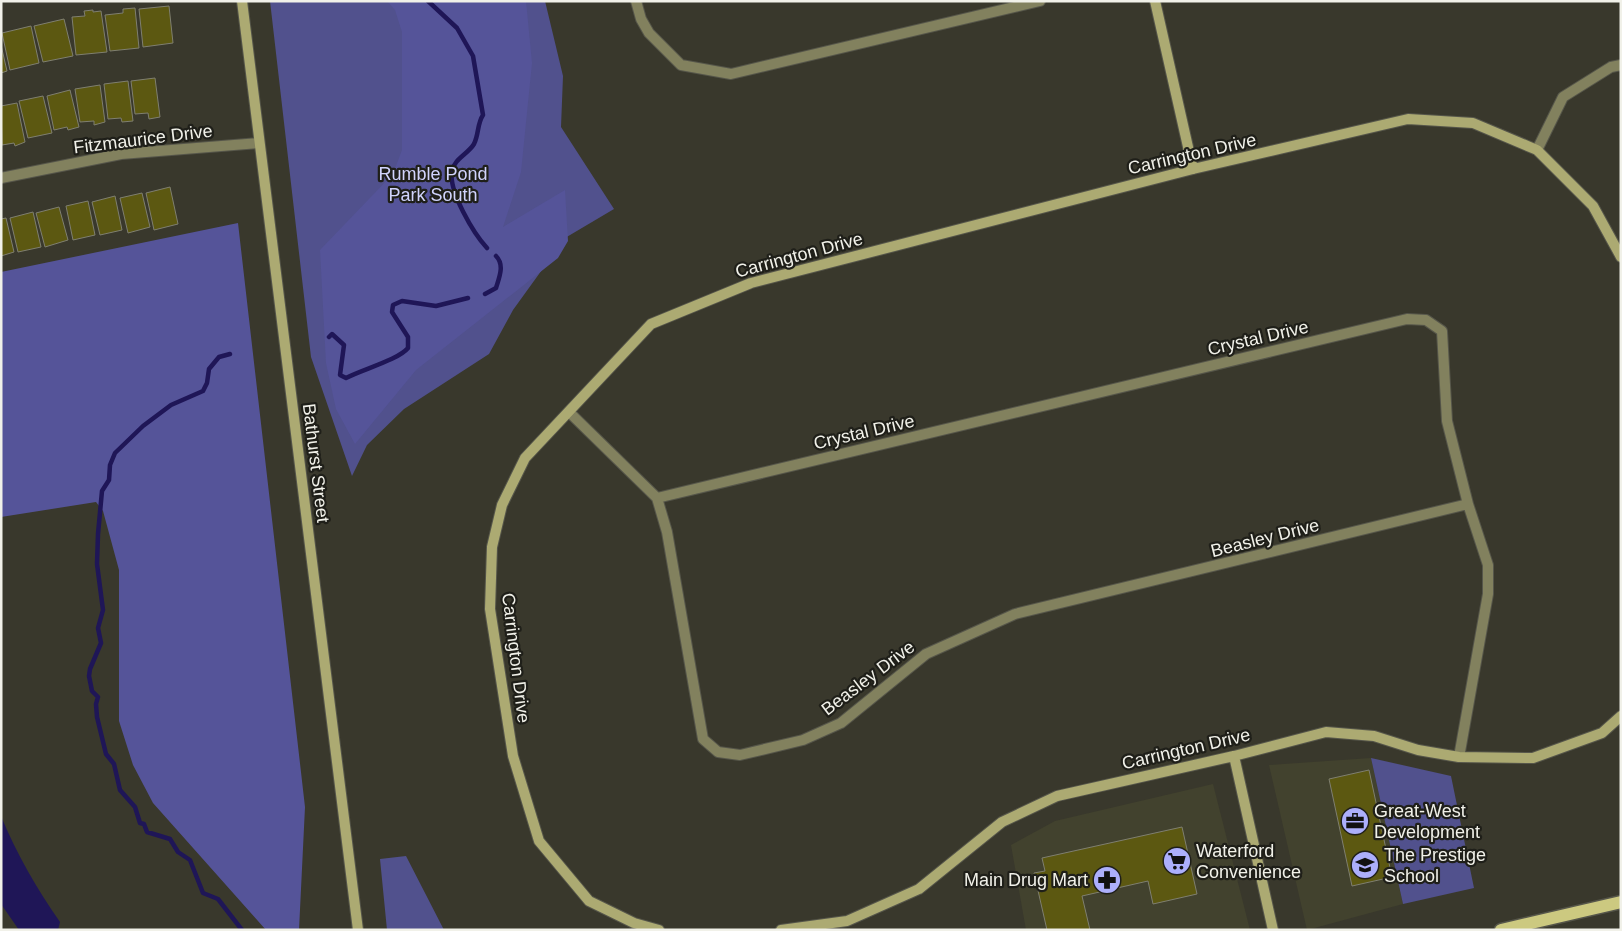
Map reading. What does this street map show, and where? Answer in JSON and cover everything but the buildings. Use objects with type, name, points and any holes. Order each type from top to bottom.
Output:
[{"type":"main road","points":[[1501,930],[1621,902]]},
{"type":"street","name":"Bathurst Street","points":[[242,1],[358,930]]},
{"type":"street","points":[[636,1],[641,19],[649,33],[681,65],[730,74],[1040,1]]},
{"type":"street","points":[[1155,1],[1194,169]]},
{"type":"street","points":[[1537,150],[1563,97],[1611,68],[1621,65]]},
{"type":"street","name":"Carrington Drive","points":[[659,930],[634,923],[589,902],[539,841],[513,756],[490,609],[492,548],[502,505],[525,458],[651,324],[688,307],[751,283],[1194,169],[1408,119],[1473,124],[1537,150],[1594,206],[1621,257]]},
{"type":"street","name":"Fitzmaurice Drive","points":[[1,178],[121,154],[259,143]]},
{"type":"street","name":"Crystal Drive","points":[[656,498],[1407,319],[1426,320],[1442,331],[1447,422],[1468,504],[1488,565],[1488,594],[1459,757]]},
{"type":"street","name":"Beasley Drive","points":[[569,412],[656,498],[668,532],[703,738],[718,752],[740,755],[803,740],[841,723],[926,654],[1015,614],[1468,504]]},
{"type":"street","name":"Carrington Drive","points":[[782,930],[847,921],[919,889],[1002,822],[1057,796],[1234,756],[1326,732],[1374,736],[1418,750],[1459,757],[1534,758],[1602,733],[1621,716]]},
{"type":"street","points":[[1234,756],[1273,930]]},
{"type":"shaded area","points":[[1371,758],[1403,904],[1307,930],[1269,765]]},
{"type":"shaded area","points":[[1213,784],[1250,930],[1026,930],[1011,845],[1055,821]]},
{"type":"shaded area","points":[[1,816],[13,844],[28,871],[60,922],[58,930],[19,930],[1,904]]},
{"type":"green space","name":"Rumble Pond Park South","points":[[270,1],[545,1],[563,76],[561,127],[614,209],[565,238],[513,310],[489,354],[404,409],[367,445],[352,476],[311,357]]},
{"type":"green space","points":[[387,1],[526,1],[532,63],[521,172],[503,227],[565,190],[568,241],[558,258],[416,370],[355,444],[336,409],[326,363],[320,250],[393,174],[402,150],[402,32],[395,10]]},
{"type":"green space","points":[[238,223],[305,807],[299,930],[266,930],[153,803],[133,765],[119,721],[119,570],[103,511],[96,502],[1,517],[1,272]]},
{"type":"green space","points":[[1371,758],[1451,776],[1474,888],[1403,904]]},
{"type":"green space","points":[[406,856],[444,930],[387,930],[380,859]]},
{"type":"waterway","points":[[428,1],[457,28],[473,56],[483,115],[474,144],[455,163],[452,179],[454,190],[463,212],[475,233],[487,248]]},
{"type":"waterway","points":[[485,294],[496,288],[499,280],[501,267],[496,256]]},
{"type":"waterway","points":[[329,337],[332,334],[344,345],[340,375],[346,378],[388,360],[408,348],[408,337],[392,312],[393,305],[402,301],[436,306],[468,298]]},
{"type":"waterway","points":[[230,354],[219,357],[209,369],[207,383],[203,391],[171,405],[143,426],[115,453],[110,465],[109,480],[102,491],[97,564],[103,610],[98,628],[101,643],[89,676],[92,691],[98,697],[96,704],[97,717],[106,754],[114,764],[120,790],[135,807],[140,823],[144,824],[147,832],[170,839],[178,852],[190,860],[203,893],[218,899],[242,930]]},
{"type":"place","name":"Great-West Development","points":[[1355,821]]},
{"type":"place","name":"Waterford Convenience","points":[[1177,861]]},
{"type":"place","name":"The Prestige School","points":[[1365,865]]},
{"type":"place","name":"Main Drug Mart","points":[[1107,880]]}]
